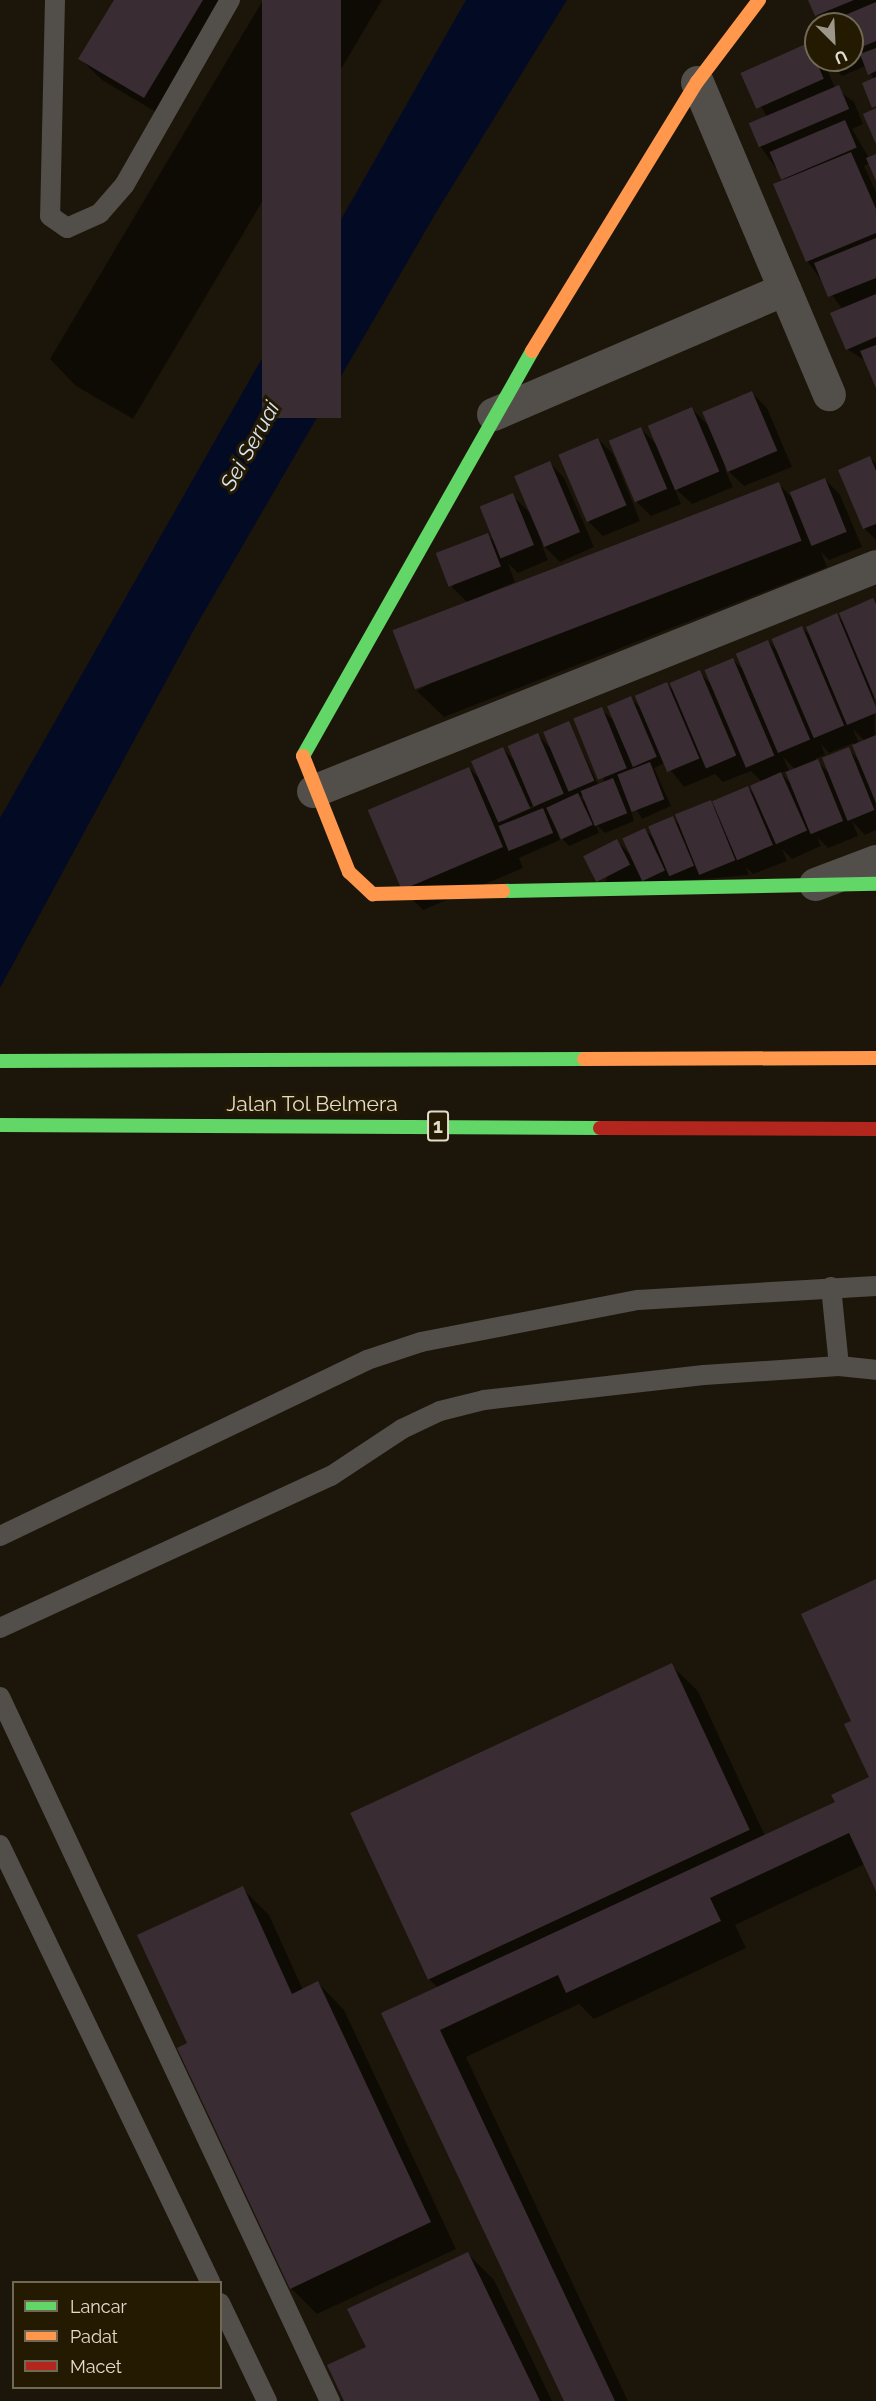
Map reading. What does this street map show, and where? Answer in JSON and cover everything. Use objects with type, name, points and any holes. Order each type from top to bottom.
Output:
[{"type":"main road","points":[[759,0],[697,82],[493,414],[305,746],[305,769],[349,872],[373,894],[876,884]]},
{"type":"main road","name":"Jalan Tol Belmera","points":[[0,1061],[876,1058]]},
{"type":"main road","name":"Jalan Tol Belmera","points":[[0,1125],[876,1129]]},
{"type":"street","points":[[697,82],[829,394]]},
{"type":"street","points":[[493,414],[784,289]]},
{"type":"street","points":[[313,791],[876,566]]},
{"type":"street","points":[[807,887],[876,861]]},
{"type":"lane","points":[[55,0],[50,216],[67,228],[100,213],[125,184],[230,0]]},
{"type":"lane","points":[[0,1536],[367,1360],[421,1342],[638,1300],[876,1286]]},
{"type":"lane","points":[[831,1287],[839,1365]]},
{"type":"lane","points":[[0,1628],[331,1476],[440,1411],[484,1400],[704,1375],[839,1365],[876,1370]]},
{"type":"lane","points":[[0,1697],[330,2401]]},
{"type":"lane","points":[[0,1845],[209,2281]]},
{"type":"lane","points":[[222,2307],[267,2401]]},
{"type":"water","name":"Sei Seruai","points":[[466,0],[567,0],[437,211],[196,626],[0,988],[0,818]]},
{"type":"building","points":[[114,0],[203,0],[144,98],[78,59]]},
{"type":"building","points":[[262,0],[341,0],[341,418],[262,418]]},
{"type":"building","points":[[808,0],[854,0],[825,12],[813,12]]},
{"type":"building","points":[[876,2],[876,41],[864,46],[864,12],[852,12]]},
{"type":"building","points":[[804,45],[804,72],[821,72],[824,79],[756,109],[740,73]]},
{"type":"building","points":[[876,48],[876,71],[868,75],[864,64],[864,52]]},
{"type":"building","points":[[876,77],[876,106],[872,108],[862,83]]},
{"type":"building","points":[[839,85],[849,109],[759,147],[749,123]]},
{"type":"building","points":[[876,108],[876,144],[863,114]]},
{"type":"building","points":[[845,120],[857,148],[781,180],[770,152]]},
{"type":"building","points":[[851,152],[876,209],[876,233],[806,262],[773,184]]},
{"type":"building","points":[[876,154],[876,181],[866,158]]},
{"type":"building","points":[[876,238],[876,278],[828,297],[814,263]]},
{"type":"building","points":[[876,294],[876,337],[846,350],[830,313]]},
{"type":"building","points":[[876,345],[876,388],[860,351]]},
{"type":"building","points":[[752,391],[777,451],[728,472],[702,412]]},
{"type":"building","points":[[692,407],[719,471],[675,490],[648,426]]},
{"type":"building","points":[[641,427],[667,489],[635,502],[609,441]]},
{"type":"building","points":[[598,438],[627,505],[587,522],[558,455]]},
{"type":"building","points":[[870,456],[876,471],[876,524],[863,529],[838,470]]},
{"type":"building","points":[[550,461],[580,532],[544,547],[514,476]]},
{"type":"building","points":[[825,478],[847,532],[811,546],[790,492]]},
{"type":"building","points":[[779,482],[802,541],[415,689],[392,630]]},
{"type":"building","points":[[513,493],[534,545],[501,558],[480,506]]},
{"type":"building","points":[[488,533],[501,567],[449,587],[436,553]]},
{"type":"building","points":[[873,598],[876,604],[876,701],[839,613]]},
{"type":"building","points":[[837,613],[876,707],[876,713],[847,725],[806,627]]},
{"type":"building","points":[[802,626],[844,725],[814,738],[772,639]]},
{"type":"building","points":[[768,640],[810,739],[778,753],[736,654]]},
{"type":"building","points":[[733,658],[774,756],[746,768],[704,670]]},
{"type":"building","points":[[700,670],[736,756],[706,769],[670,683]]},
{"type":"building","points":[[667,682],[699,758],[667,772],[635,696]]},
{"type":"building","points":[[631,696],[657,757],[633,767],[607,706]]},
{"type":"building","points":[[602,707],[627,768],[598,780],[573,719]]},
{"type":"building","points":[[569,721],[594,781],[569,792],[543,732]]},
{"type":"building","points":[[538,733],[564,794],[533,807],[508,746]]},
{"type":"building","points":[[876,735],[876,803],[852,745]]},
{"type":"building","points":[[503,747],[530,808],[498,822],[471,761]]},
{"type":"building","points":[[849,747],[874,810],[848,821],[822,758]]},
{"type":"building","points":[[818,759],[843,821],[811,834],[786,772]]},
{"type":"building","points":[[650,762],[664,799],[632,812],[617,775]]},
{"type":"building","points":[[469,767],[503,847],[402,890],[368,810]]},
{"type":"building","points":[[781,772],[807,830],[776,844],[750,786]]},
{"type":"building","points":[[613,778],[627,813],[595,826],[581,791]]},
{"type":"building","points":[[748,786],[773,845],[737,860],[712,801]]},
{"type":"building","points":[[578,793],[593,825],[561,840],[546,808]]},
{"type":"building","points":[[711,800],[735,860],[699,875],[675,815]]},
{"type":"building","points":[[543,808],[553,833],[509,851],[498,826]]},
{"type":"building","points":[[673,816],[694,866],[669,876],[648,827]]},
{"type":"building","points":[[645,828],[665,871],[642,881],[622,839]]},
{"type":"building","points":[[617,839],[630,865],[596,882],[583,856]]},
{"type":"building","points":[[876,1579],[876,1891],[849,1833],[710,1898],[721,1921],[566,1993],[558,1975],[440,2030],[615,2401],[564,2401],[381,2013],[835,1802],[831,1795],[869,1777],[844,1724],[851,1721],[801,1614]]},
{"type":"building","points":[[672,1663],[750,1830],[428,1980],[350,1813]]},
{"type":"building","points":[[243,1886],[292,1994],[318,1981],[431,2222],[290,2289],[177,2048],[187,2043],[137,1935]]},
{"type":"building","points":[[468,2252],[540,2401],[344,2401],[327,2365],[366,2347],[347,2309]]},
{"type":"traffic: fast","points":[[303,756],[532,351]]},
{"type":"traffic: fast","points":[[503,891],[876,884]]},
{"type":"traffic: fast","points":[[0,1061],[584,1059]]},
{"type":"traffic: fast","points":[[0,1125],[600,1128]]},
{"type":"traffic: slow","points":[[532,351],[697,82],[759,0]]},
{"type":"traffic: slow","points":[[303,756],[349,872],[373,894],[503,891]]},
{"type":"traffic: slow","points":[[584,1059],[876,1058]]},
{"type":"traffic: jam","points":[[600,1128],[876,1129]]}]
